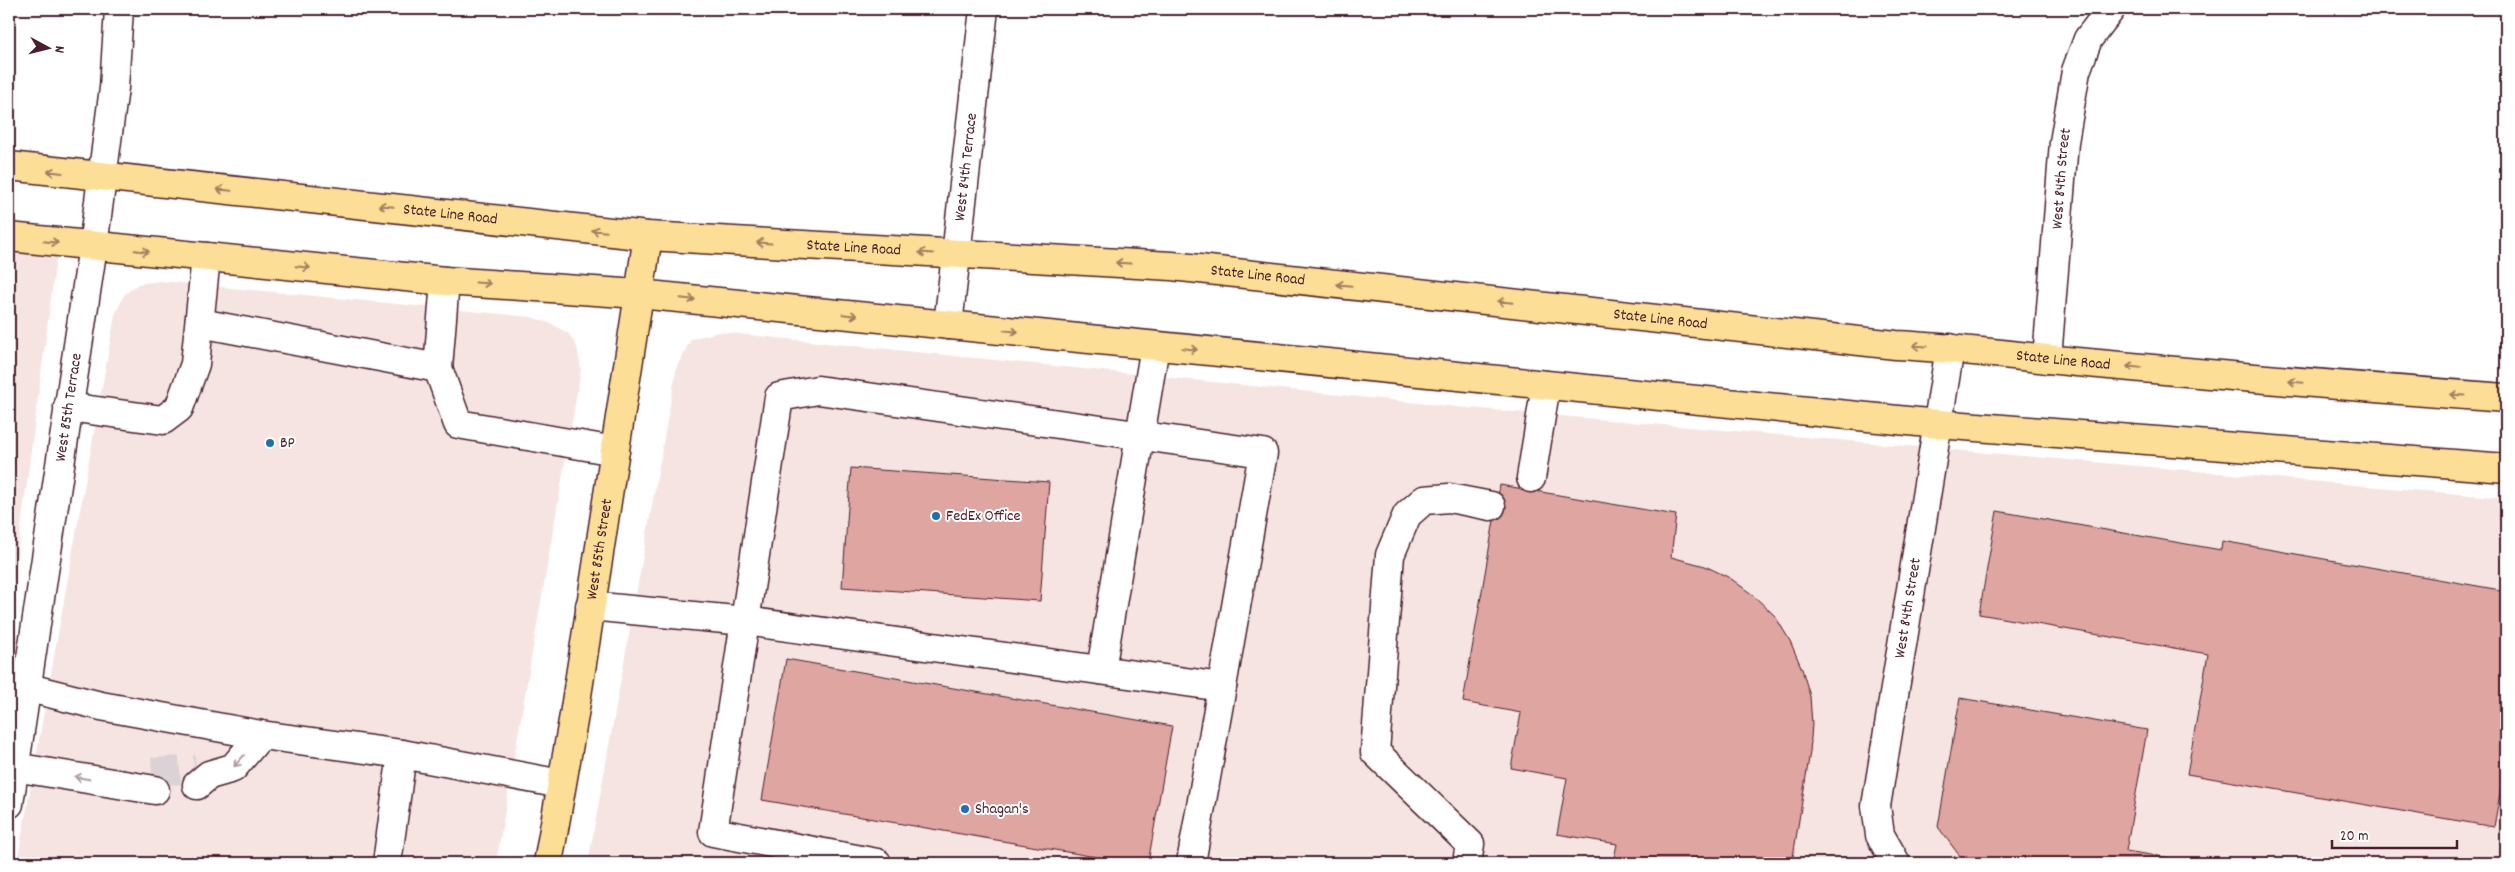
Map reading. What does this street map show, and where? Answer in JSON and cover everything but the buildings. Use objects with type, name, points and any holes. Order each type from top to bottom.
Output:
[{"type":"main road","name":"State Line Road","points":[[9,166],[102,178],[648,236],[1172,266],[1896,345],[1950,348],[2047,359],[2354,387],[2506,398]]},
{"type":"main road","name":"West 85th Street","points":[[548,863],[648,236]]},
{"type":"main road","points":[[9,237],[445,280],[639,294],[1938,424],[2506,468]]},
{"type":"street","name":"West 85th Terrace","points":[[9,804],[14,751],[93,246],[114,88],[119,9]]},
{"type":"street","name":"West 84th Terrace","points":[[948,325],[984,9]]},
{"type":"street","name":"West 84th Street","points":[[2047,359],[2064,142],[2076,71],[2088,39],[2111,9]]},
{"type":"street","points":[[68,408],[163,420],[179,408],[195,364],[206,257]]},
{"type":"street","points":[[445,280],[438,368],[458,424],[615,451]]},
{"type":"street","points":[[200,323],[438,368]]},
{"type":"street","points":[[1101,670],[1142,434],[1155,346]]},
{"type":"street","name":"West 84th Street","points":[[1896,863],[1880,835],[1876,806],[1950,348]]},
{"type":"street","points":[[1531,478],[1546,385]]},
{"type":"street","points":[[876,863],[713,832],[779,397],[818,390],[1142,434],[1263,453],[1191,863]]},
{"type":"street","points":[[1467,863],[1470,844],[1376,752],[1390,555],[1406,516],[1424,500],[1449,498],[1491,506]]},
{"type":"street","points":[[590,606],[745,620],[1222,687]]},
{"type":"street","points":[[25,687],[101,706],[261,735],[402,754],[561,784]]},
{"type":"street","points":[[201,776],[233,768],[261,735]]},
{"type":"street","points":[[14,751],[145,783]]},
{"type":"street","points":[[387,863],[402,754]]},
{"type":"shaded area","points":[[9,239],[58,244],[9,619]]},
{"type":"shaded area","points":[[160,281],[531,317],[552,324],[569,334],[577,347],[581,369],[496,863],[17,863],[115,315],[124,295],[138,284]]},
{"type":"shaded area","points":[[719,332],[1458,407],[2506,498],[2506,863],[588,863],[677,366],[691,339]]},
{"type":"tunnel","points":[[152,772],[196,769]]},
{"type":"place","name":"BP","points":[[270,443]]},
{"type":"place","name":"FedEx Office","points":[[936,516]]},
{"type":"place","name":"Shagan's","points":[[965,809]]}]
